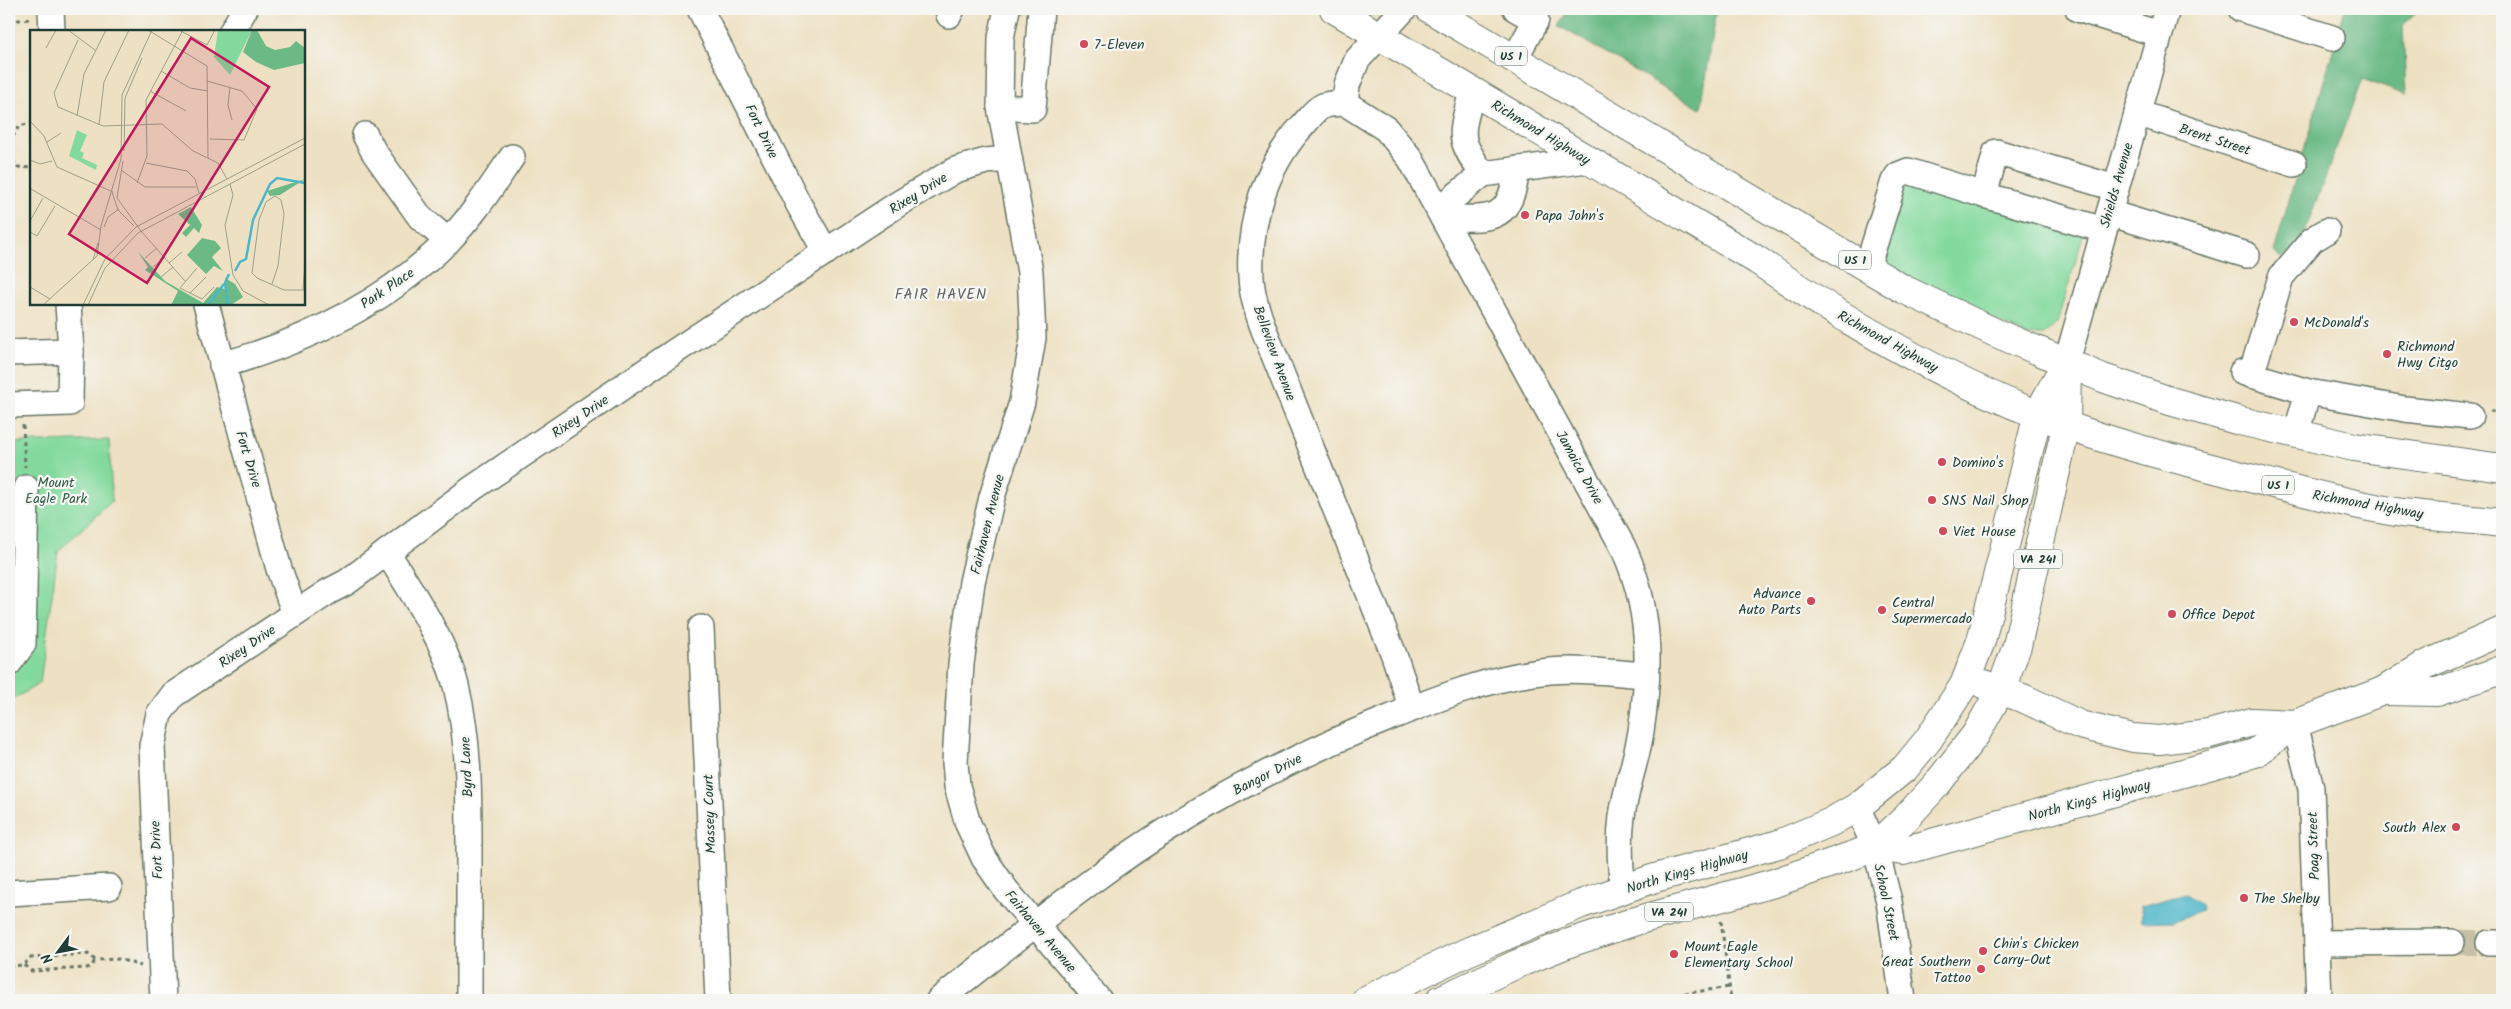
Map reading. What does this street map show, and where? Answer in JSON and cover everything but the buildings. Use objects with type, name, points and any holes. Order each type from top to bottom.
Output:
[{"type":"main road","name":"Richmond Highway","points":[[1334,9],[1757,260],[1804,293],[1906,353],[1989,394],[2066,426],[2119,444],[2312,494],[2402,513],[2502,523]]},
{"type":"main road","name":"US 1","points":[[1430,9],[1903,289],[2103,378],[2170,401],[2354,448],[2502,468]]},
{"type":"main road","name":"North Kings Highway","points":[[1366,1000],[1395,994],[1467,952],[1581,904],[1623,889],[1779,844],[1831,822],[1857,807],[1905,768],[1928,740],[1964,685],[1981,641],[2038,414],[2067,361]]},
{"type":"main road","name":"North Kings Highway","points":[[1440,1000],[1517,964],[1569,943],[1639,920],[1782,881],[1875,847],[1938,784],[1976,734],[2001,689],[2017,646],[2066,426],[2067,361]]},
{"type":"main road","name":"North Kings Highway","points":[[1875,847],[1903,851],[2181,775],[2255,752],[2295,724],[2383,691],[2423,666],[2502,632]]},
{"type":"main road","name":"North Kings Highway","points":[[2383,691],[2437,692],[2502,670]]},
{"type":"main road","name":"North Kings Highway","points":[[1964,685],[1986,684],[2080,725],[2133,738],[2159,740],[2209,734],[2252,722],[2295,724]]},
{"type":"street","points":[[51,9],[52,30]]},
{"type":"street","points":[[233,30],[245,9]]},
{"type":"street","name":"Fort Drive","points":[[700,9],[799,205],[826,252]]},
{"type":"street","name":"Fairhaven Avenue","points":[[1007,9],[1001,38],[1000,107],[1030,272],[1033,338],[1022,402],[992,497],[972,582],[961,664],[955,762],[961,804],[976,844],[1006,890],[1099,1000]]},
{"type":"street","points":[[1000,107],[1033,109],[1041,9]]},
{"type":"street","points":[[1346,103],[1347,86],[1353,68],[1404,9]]},
{"type":"street","points":[[1514,58],[1536,20],[1516,9]]},
{"type":"street","points":[[2078,9],[2159,34]]},
{"type":"street","name":"Shields Avenue","points":[[2067,361],[2167,9]]},
{"type":"street","points":[[2241,9],[2332,38]]},
{"type":"street","points":[[1472,91],[1462,140],[1465,149],[1483,174]]},
{"type":"street","name":"Jamaica Drive","points":[[1346,103],[1393,136],[1410,158],[1623,547],[1635,573],[1644,610],[1648,645],[1641,731],[1622,817],[1620,865],[1623,889]]},
{"type":"street","name":"Belleview Avenue","points":[[1346,103],[1323,106],[1318,109],[1295,134],[1277,160],[1262,193],[1253,223],[1251,281],[1264,330],[1394,656],[1412,709]]},
{"type":"street","name":"Brent Street","points":[[2136,113],[2294,164]]},
{"type":"street","points":[[365,135],[374,152],[420,217],[448,241]]},
{"type":"street","points":[[1984,195],[1996,152],[2115,188]]},
{"type":"street","name":"Park Place","points":[[222,364],[292,342],[339,321],[403,280],[448,241],[482,202],[512,157]]},
{"type":"street","name":"Rixey Drive","points":[[166,703],[173,695],[347,582],[473,488],[826,252],[955,170],[986,161],[1009,159]]},
{"type":"street","points":[[1441,214],[1483,174],[1587,160]]},
{"type":"street","points":[[1441,214],[1488,218],[1498,214],[1511,195],[1517,169]]},
{"type":"street","points":[[1867,268],[1898,175],[1908,171],[1984,195],[2247,255]]},
{"type":"street","points":[[2327,231],[2312,240],[2281,278],[2246,373],[2308,392],[2405,409],[2470,416]]},
{"type":"street","points":[[9,405],[70,404],[71,350],[68,305]]},
{"type":"street","name":"Fort Drive","points":[[206,305],[265,512],[279,569],[295,614]]},
{"type":"street","points":[[9,353],[71,350]]},
{"type":"street","points":[[2296,434],[2308,392]]},
{"type":"street","points":[[9,663],[23,644],[26,488]]},
{"type":"street","name":"Byrd Lane","points":[[387,552],[418,602],[448,663],[456,686],[465,734],[469,788],[468,1000]]},
{"type":"street","name":"Massey Court","points":[[701,628],[718,1000]]},
{"type":"street","name":"Bangor Drive","points":[[939,1000],[1119,862],[1197,812],[1247,783],[1338,738],[1412,709],[1497,681],[1549,671],[1646,675]]},
{"type":"street","name":"Fort Drive","points":[[163,1000],[152,746],[154,728],[166,703]]},
{"type":"street","name":"Poag Street","points":[[2295,724],[2311,788],[2320,1000]]},
{"type":"street","name":"School Street","points":[[1857,807],[1875,847],[1889,901],[1903,1000]]},
{"type":"street","points":[[9,893],[109,887]]},
{"type":"street","points":[[2317,943],[2437,948]]},
{"type":"street","points":[[2314,1000],[2320,1000]]},
{"type":"path","points":[[9,144],[18,126],[30,123]]},
{"type":"path","points":[[9,153],[17,167],[30,168]]},
{"type":"path","points":[[24,440],[24,464]]},
{"type":"path","points":[[1720,914],[1731,1000]]},
{"type":"path","points":[[24,965],[30,958],[88,954],[95,960],[119,959],[139,966],[161,965]]},
{"type":"path","points":[[9,966],[24,965],[31,971],[87,968],[92,966],[95,960]]},
{"type":"path","points":[[1637,1000],[1730,987]]},
{"type":"green space","points":[[1570,9],[1717,9],[1701,109],[1559,26]]},
{"type":"green space","points":[[2345,9],[2421,9],[2403,25],[2406,95],[2362,79],[2300,245],[2282,258],[2274,252]]},
{"type":"green space","points":[[1899,176],[2084,232],[2057,323],[2045,335],[2028,336],[1884,266]]},
{"type":"green space","name":"Mount Eagle Park","points":[[109,440],[112,501],[58,551],[40,683],[9,702],[9,443]]},
{"type":"water","points":[[2186,894],[2201,905],[2202,910],[2174,921],[2142,922],[2141,906]]},
{"type":"tunnel","points":[[2452,942],[2489,943]]},
{"type":"place","name":"7-Eleven","points":[[1084,44]]},
{"type":"place","name":"Papa John's","points":[[1525,215]]},
{"type":"place","name":"McDonald's","points":[[2294,322]]},
{"type":"place","name":"Richmond Hwy Citgo","points":[[2387,354]]},
{"type":"place","name":"Domino's","points":[[1942,462]]},
{"type":"place","name":"SNS Nail Shop","points":[[1932,500]]},
{"type":"place","name":"Viet House","points":[[1943,531]]},
{"type":"place","name":"Advance Auto Parts","points":[[1811,601]]},
{"type":"place","name":"Central Supermercado","points":[[1882,610]]},
{"type":"place","name":"Office Depot","points":[[2172,614]]},
{"type":"place","name":"South Alex","points":[[2456,827]]},
{"type":"place","name":"The Shelby","points":[[2244,898]]},
{"type":"place","name":"Chin's Chicken Carry-Out","points":[[1983,951]]},
{"type":"place","name":"Mount Eagle Elementary School","points":[[1674,954]]},
{"type":"place","name":"Great Southern Tattoo","points":[[1981,969]]},
{"type":"district","name":"FAIR HAVEN","points":[[941,294]]}]
